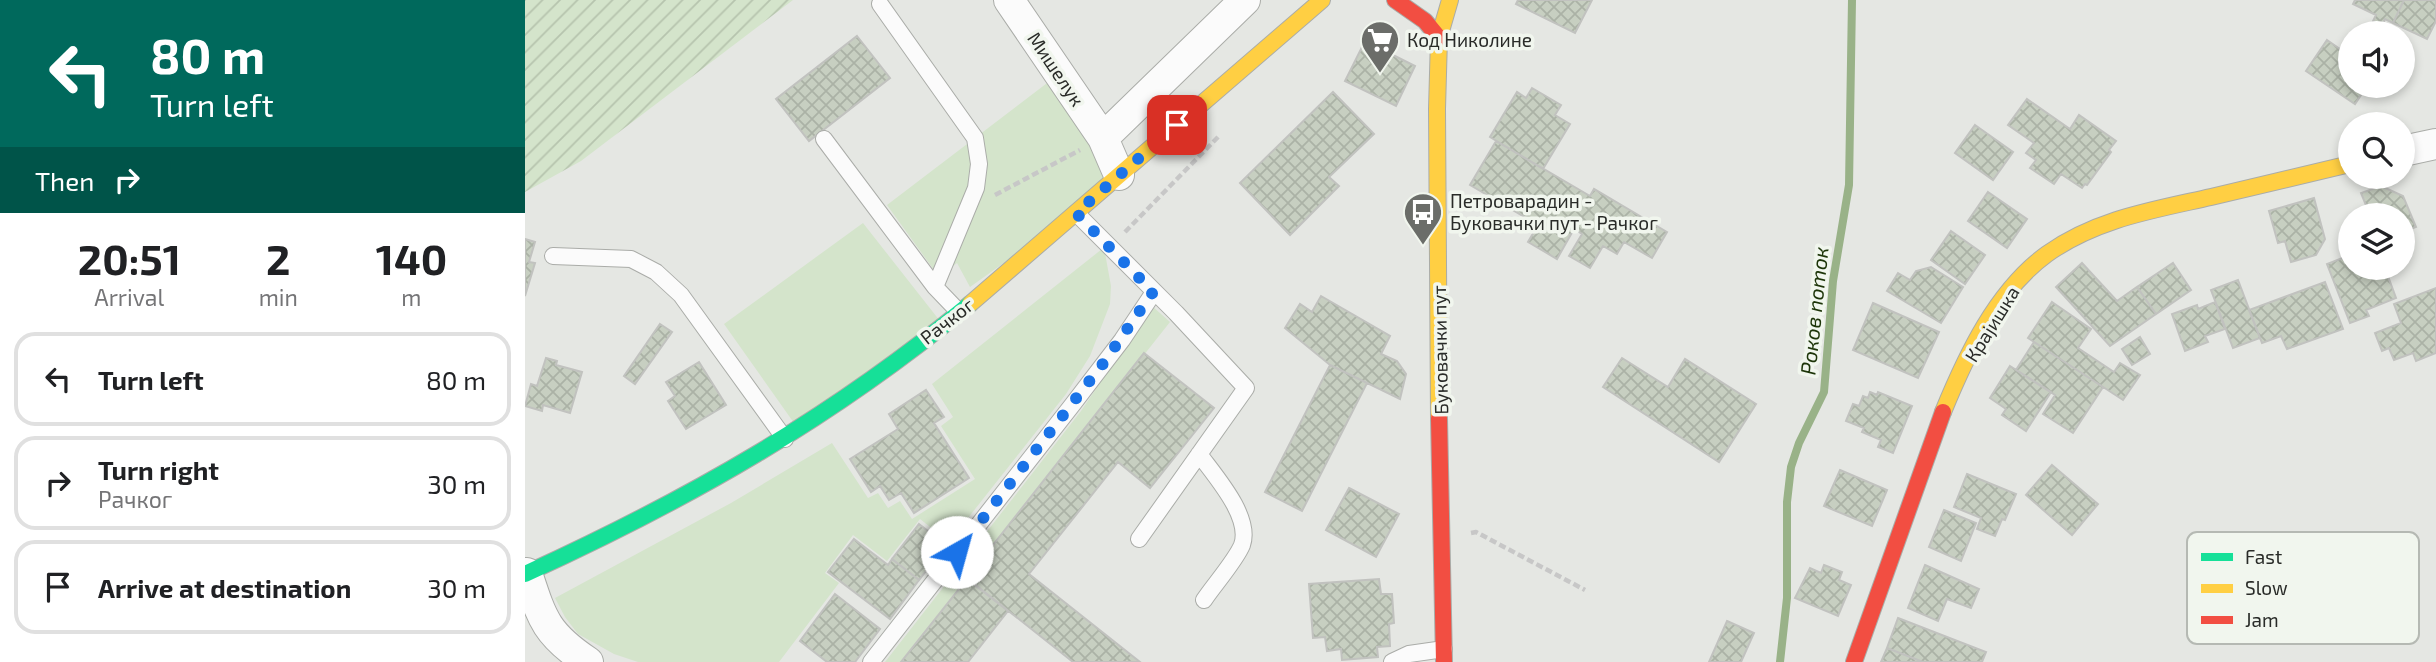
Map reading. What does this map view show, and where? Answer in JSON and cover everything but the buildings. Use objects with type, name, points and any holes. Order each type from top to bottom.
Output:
[{"type":"street","name":"Мишелук","points":[[1009,0],[1103,138],[1119,175]]},
{"type":"street","points":[[1103,138],[1245,0]]},
{"type":"street","name":"Рачког","points":[[526,573],[679,501],[785,439],[867,383],[959,312],[1322,0]]},
{"type":"street","points":[[1395,0],[1425,21],[1439,38]]},
{"type":"street","name":"Буковачки пут","points":[[1444,656],[1440,537],[1437,109],[1439,38],[1450,0]]},
{"type":"street","points":[[2415,149],[2436,144]]},
{"type":"street","name":"Крајишка","points":[[1854,662],[1943,412],[1979,340],[2004,299],[2025,273],[2078,235],[2123,218],[2338,167]]},
{"type":"street","points":[[526,573],[548,628],[575,659]]},
{"type":"lane","points":[[880,4],[975,138],[979,163],[976,188],[935,287]]},
{"type":"lane","points":[[824,139],[935,287],[959,312]]},
{"type":"lane","points":[[1076,213],[1177,313],[1246,388],[1139,539]]},
{"type":"lane","points":[[554,256],[631,259],[656,272],[681,295],[785,439]]},
{"type":"lane","points":[[871,662],[1122,340],[1153,292]]},
{"type":"lane","points":[[1199,453],[1228,494],[1245,526],[1242,546],[1204,600]]},
{"type":"lane","points":[[1392,662],[1409,654],[1444,656]]},
{"type":"path","points":[[967,210],[1103,138]]},
{"type":"path","points":[[1440,537],[1476,532],[1585,590]]},
{"type":"green space","points":[[525,0],[793,0],[581,161],[525,192]]},
{"type":"green space","points":[[1055,77],[1098,149],[1106,190],[970,287],[957,263],[939,277],[887,205]]},
{"type":"green space","points":[[863,223],[940,321],[794,423],[724,324]]},
{"type":"green space","points":[[1102,249],[1111,286],[1110,304],[1090,356],[1066,394],[949,542],[920,519],[887,561],[853,535],[825,573],[839,583],[779,662],[638,662],[614,654],[578,634],[565,617],[555,598],[731,503],[832,443],[868,498],[878,493],[888,508],[900,501],[912,519],[975,479],[941,426],[953,417],[932,384]]},
{"type":"green space","points":[[1152,306],[1170,322],[901,662],[885,662],[1081,411]]},
{"type":"waterway","name":"Роков поток","points":[[1780,662],[1787,598],[1787,502],[1791,467],[1799,443],[1824,392],[1833,281],[1849,185],[1852,0]]},
{"type":"traffic: fast","points":[[525,574],[644,516],[757,454],[864,384],[970,304]]},
{"type":"traffic: slow","points":[[970,304],[1322,0]]},
{"type":"traffic: slow","points":[[1439,418],[1437,109],[1439,38],[1450,0]]},
{"type":"traffic: slow","points":[[1943,412],[1973,347],[1998,305],[2029,269],[2066,242],[2126,217],[2338,167]]},
{"type":"traffic: jam","points":[[1395,0],[1425,21],[1439,38]]},
{"type":"traffic: jam","points":[[1854,662],[1943,412]]},
{"type":"traffic: jam","points":[[1439,418],[1444,662]]},
{"type":"place","name":"Код Николине","points":[[1380,74]]},
{"type":"place","name":"Петроварадин - Буковачки пут - Рачког","points":[[1423,246]]},
{"type":"route","points":[[957,552],[1122,340],[1153,292],[1076,213],[1177,125]]}]
